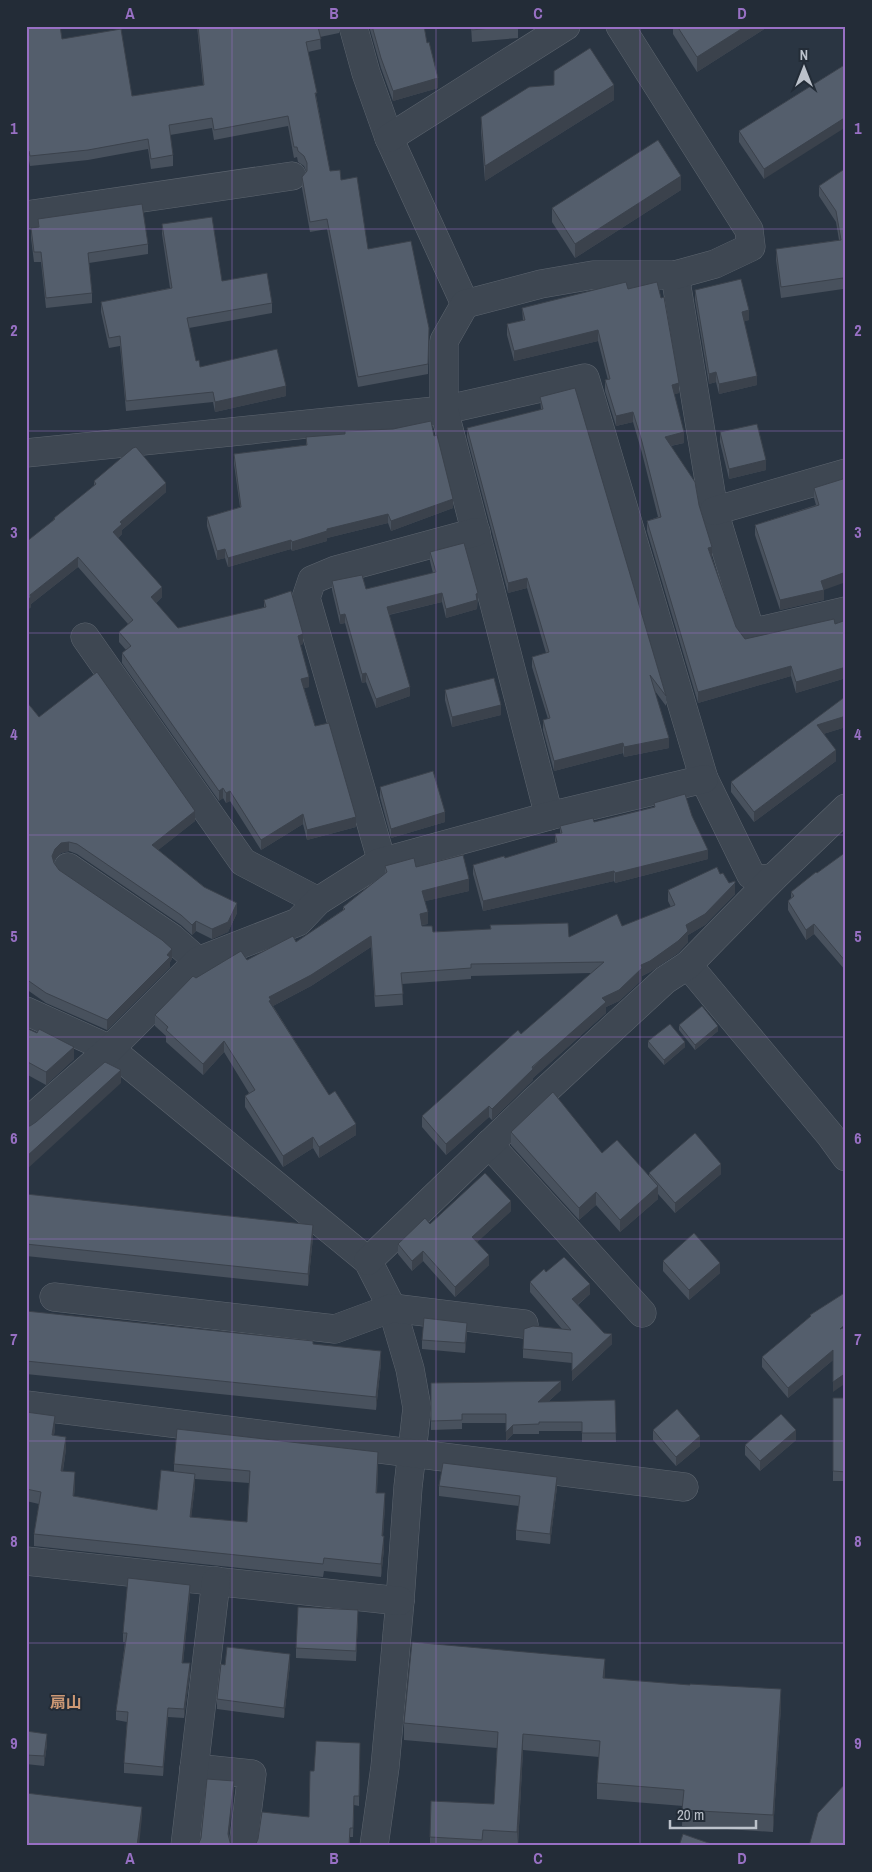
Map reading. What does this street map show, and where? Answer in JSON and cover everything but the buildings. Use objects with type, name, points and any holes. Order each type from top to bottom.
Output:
[{"type":"street","points":[[353,26],[366,72],[389,138],[465,304]]},
{"type":"street","points":[[389,138],[537,35],[566,26]]},
{"type":"street","points":[[549,816],[444,410],[444,341],[465,304],[540,284],[593,275],[676,275],[715,264],[751,247],[749,230],[620,26]]},
{"type":"street","points":[[26,215],[292,176]]},
{"type":"street","points":[[676,275],[714,511],[751,633],[846,611]]},
{"type":"street","points":[[26,453],[444,410],[585,378],[704,779],[751,875],[759,879],[773,878]]},
{"type":"street","points":[[714,511],[846,473]]},
{"type":"street","points":[[382,862],[306,598],[312,580],[336,570],[476,532]]},
{"type":"street","points":[[85,637],[243,862],[318,901]]},
{"type":"street","points":[[26,1123],[110,1049],[198,961],[298,922],[318,901],[382,862],[549,816],[704,779]]},
{"type":"street","points":[[368,1262],[489,1144],[665,980],[688,965],[773,878],[842,819]]},
{"type":"street","points":[[68,867],[172,938],[198,961]]},
{"type":"street","points":[[688,965],[830,1134],[846,1157]]},
{"type":"street","points":[[26,1010],[110,1049],[368,1262],[392,1308],[410,1370],[417,1408],[385,1766],[374,1846]]},
{"type":"street","points":[[489,1144],[642,1313]]},
{"type":"street","points":[[54,1297],[335,1329],[392,1308],[524,1324]]},
{"type":"street","points":[[26,1405],[684,1487]]},
{"type":"street","points":[[26,1561],[400,1601]]},
{"type":"street","points":[[185,1846],[216,1581]]},
{"type":"street","points":[[194,1768],[252,1774],[243,1846]]},
{"type":"district","name":"扇山","points":[[66,1702]]}]
